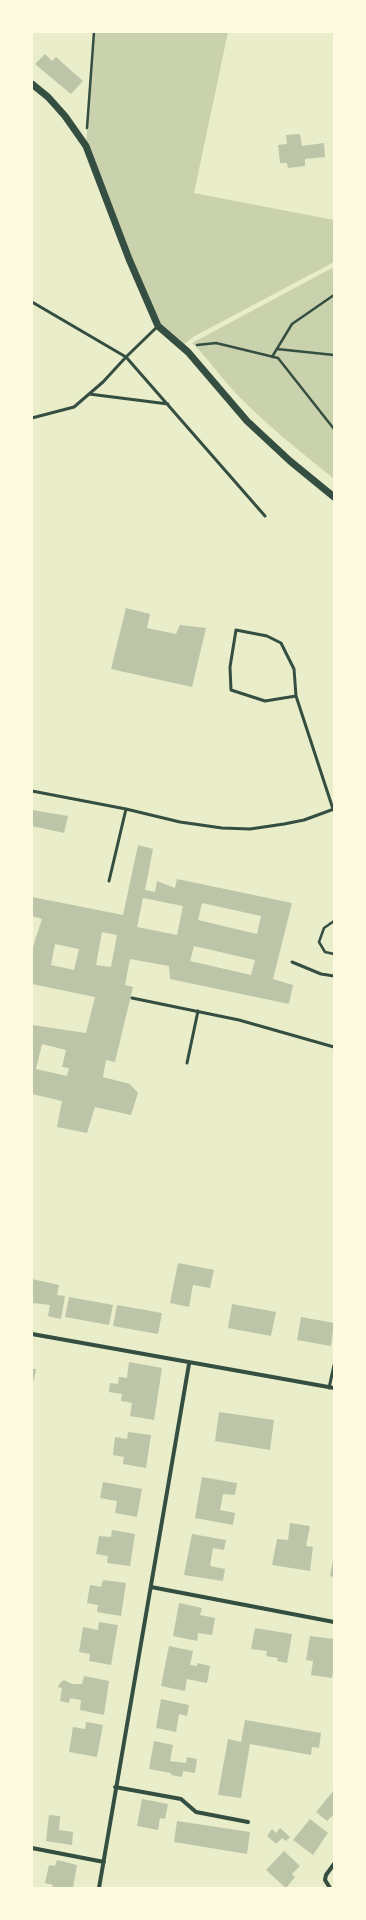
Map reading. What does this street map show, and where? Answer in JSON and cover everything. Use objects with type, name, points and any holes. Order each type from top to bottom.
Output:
[{"type":"street","points":[[32,84],[48,97],[65,116],[86,146],[128,259],[158,326],[188,352],[246,421],[290,462],[334,497]]},
{"type":"street","points":[[32,1334],[189,1364],[332,1388]]},
{"type":"street","points":[[99,1888],[115,1787],[189,1364]]},
{"type":"street","points":[[151,1587],[334,1622]]},
{"type":"street","points":[[115,1787],[181,1799],[196,1812],[248,1822]]},
{"type":"street","points":[[32,1848],[104,1862]]},
{"type":"street","points":[[330,1888],[325,1880],[326,1875],[334,1864]]},
{"type":"lane","points":[[32,302],[126,357],[265,516]]},
{"type":"lane","points":[[32,418],[74,407],[158,326]]},
{"type":"lane","points":[[89,394],[168,404]]},
{"type":"lane","points":[[32,791],[126,809],[180,822],[222,828],[250,829],[304,820],[334,809],[296,696],[294,668],[281,643],[267,636],[236,630],[230,667],[231,690],[265,701],[296,696]]},
{"type":"lane","points":[[109,882],[126,809]]},
{"type":"lane","points":[[292,962],[321,974],[334,976]]},
{"type":"lane","points":[[132,998],[240,1020],[334,1047]]},
{"type":"lane","points":[[187,1063],[198,1011]]},
{"type":"lane","points":[[332,1388],[334,1365]]},
{"type":"path","points":[[86,146],[94,32]]},
{"type":"path","points":[[272,357],[292,324],[334,295]]},
{"type":"path","points":[[188,352],[195,346],[216,343],[278,358],[334,429]]},
{"type":"path","points":[[276,349],[334,355]]},
{"type":"path","points":[[334,920],[324,928],[319,942],[325,952],[334,954]]},
{"type":"green space","points":[[94,32],[228,32],[194,193],[334,220],[334,262],[193,337],[182,346],[158,326],[86,146]]},
{"type":"green space","points":[[334,267],[334,479],[256,413],[232,389],[192,343]]},
{"type":"building","points":[[45,54],[52,61],[56,57],[83,81],[71,94],[35,64]]},
{"type":"building","points":[[300,134],[302,146],[324,143],[325,157],[305,159],[305,166],[288,168],[287,163],[280,163],[278,145],[287,144],[286,135]]},
{"type":"building","points":[[126,608],[150,614],[147,628],[176,634],[180,625],[206,628],[192,687],[111,669]]},
{"type":"building","points":[[32,810],[68,816],[64,833],[32,826]]},
{"type":"building","points":[[138,845],[153,849],[145,890],[155,892],[157,881],[175,888],[177,879],[292,903],[273,979],[293,985],[289,1004],[170,979],[169,966],[130,959],[125,985],[133,987],[115,1062],[106,1060],[103,1077],[130,1084],[138,1093],[131,1115],[95,1107],[87,1133],[57,1127],[62,1101],[32,1094],[32,1025],[86,1033],[95,997],[32,984],[32,950],[42,919],[32,916],[32,897],[123,915]],"holes":[[[143,898],[183,906],[177,935],[137,927]],[[202,903],[261,916],[257,934],[198,920]],[[102,932],[117,935],[111,967],[96,965]],[[55,944],[79,949],[74,970],[51,965]],[[194,946],[255,960],[251,975],[190,961]],[[42,1044],[66,1050],[62,1067],[69,1068],[67,1076],[36,1069]]]},
{"type":"building","points":[[178,1263],[214,1270],[210,1288],[193,1285],[189,1307],[170,1303]]},
{"type":"building","points":[[32,1279],[59,1285],[57,1295],[65,1296],[61,1319],[48,1316],[50,1305],[32,1303]]},
{"type":"building","points":[[69,1297],[113,1305],[109,1325],[65,1317]]},
{"type":"building","points":[[232,1304],[276,1312],[271,1336],[228,1328]]},
{"type":"building","points":[[117,1305],[162,1313],[158,1334],[113,1326]]},
{"type":"building","points":[[301,1317],[334,1323],[331,1346],[297,1340]]},
{"type":"building","points":[[129,1362],[162,1368],[154,1420],[130,1416],[132,1403],[121,1401],[122,1394],[109,1392],[110,1383],[118,1384],[119,1377],[127,1378]]},
{"type":"building","points":[[32,1369],[36,1369],[34,1380],[32,1379]]},
{"type":"building","points":[[219,1412],[274,1420],[270,1450],[215,1441]]},
{"type":"building","points":[[128,1432],[151,1435],[146,1468],[123,1464],[124,1457],[113,1455],[115,1437],[127,1439]]},
{"type":"building","points":[[202,1477],[237,1483],[235,1495],[223,1494],[220,1510],[235,1513],[233,1525],[195,1518]]},
{"type":"building","points":[[103,1482],[142,1489],[137,1517],[115,1513],[117,1501],[100,1498]]},
{"type":"building","points":[[290,1523],[310,1526],[306,1546],[313,1547],[310,1571],[272,1565],[277,1539],[288,1540]]},
{"type":"building","points":[[112,1530],[135,1534],[130,1566],[107,1563],[108,1556],[96,1554],[99,1536],[111,1537]]},
{"type":"building","points":[[192,1534],[226,1540],[224,1550],[213,1548],[210,1566],[225,1569],[223,1581],[184,1575]]},
{"type":"building","points":[[334,1560],[334,1577],[330,1576]]},
{"type":"building","points":[[103,1580],[126,1583],[121,1616],[97,1612],[98,1605],[87,1603],[90,1585],[101,1587]]},
{"type":"building","points":[[179,1603],[202,1608],[200,1615],[215,1618],[212,1635],[198,1633],[197,1641],[173,1636]]},
{"type":"building","points":[[99,1622],[118,1625],[111,1665],[89,1661],[90,1654],[79,1652],[83,1627],[98,1630]]},
{"type":"building","points":[[255,1628],[292,1634],[287,1663],[277,1661],[278,1658],[266,1656],[267,1651],[251,1649]]},
{"type":"building","points":[[310,1636],[334,1639],[334,1665],[332,1678],[311,1675],[313,1661],[306,1660]]},
{"type":"building","points":[[169,1646],[193,1651],[190,1665],[197,1666],[197,1663],[210,1666],[207,1683],[187,1679],[185,1691],[161,1686]]},
{"type":"building","points":[[84,1676],[109,1681],[104,1715],[80,1710],[81,1700],[70,1698],[69,1703],[60,1701],[62,1688],[58,1687],[60,1683],[64,1680],[72,1684],[82,1684]]},
{"type":"building","points":[[161,1699],[189,1705],[187,1716],[179,1714],[176,1732],[156,1728]]},
{"type":"building","points":[[245,1720],[321,1733],[319,1748],[312,1747],[311,1755],[250,1744],[241,1798],[218,1795],[228,1739],[241,1742]]},
{"type":"building","points":[[86,1722],[103,1725],[97,1757],[69,1752],[73,1727],[85,1729]]},
{"type":"building","points":[[154,1741],[173,1745],[170,1761],[186,1763],[187,1757],[197,1759],[195,1773],[183,1771],[182,1777],[171,1775],[171,1773],[149,1769]]},
{"type":"building","points":[[334,1790],[334,1817],[332,1816],[327,1821],[316,1812]]},
{"type":"building","points":[[142,1799],[168,1804],[165,1819],[160,1818],[158,1830],[137,1826]]},
{"type":"building","points":[[49,1815],[60,1816],[59,1830],[73,1832],[72,1845],[46,1841]]},
{"type":"building","points":[[310,1819],[328,1833],[313,1855],[293,1840]]},
{"type":"building","points":[[177,1821],[250,1832],[247,1854],[174,1842]]},
{"type":"building","points":[[280,1828],[290,1837],[286,1841],[282,1838],[276,1844],[267,1836],[272,1829],[276,1833]]},
{"type":"building","points":[[284,1851],[300,1866],[292,1874],[295,1877],[286,1888],[266,1870]]},
{"type":"building","points":[[57,1860],[77,1865],[73,1888],[52,1888],[53,1885],[45,1883],[49,1865],[55,1866]]}]
